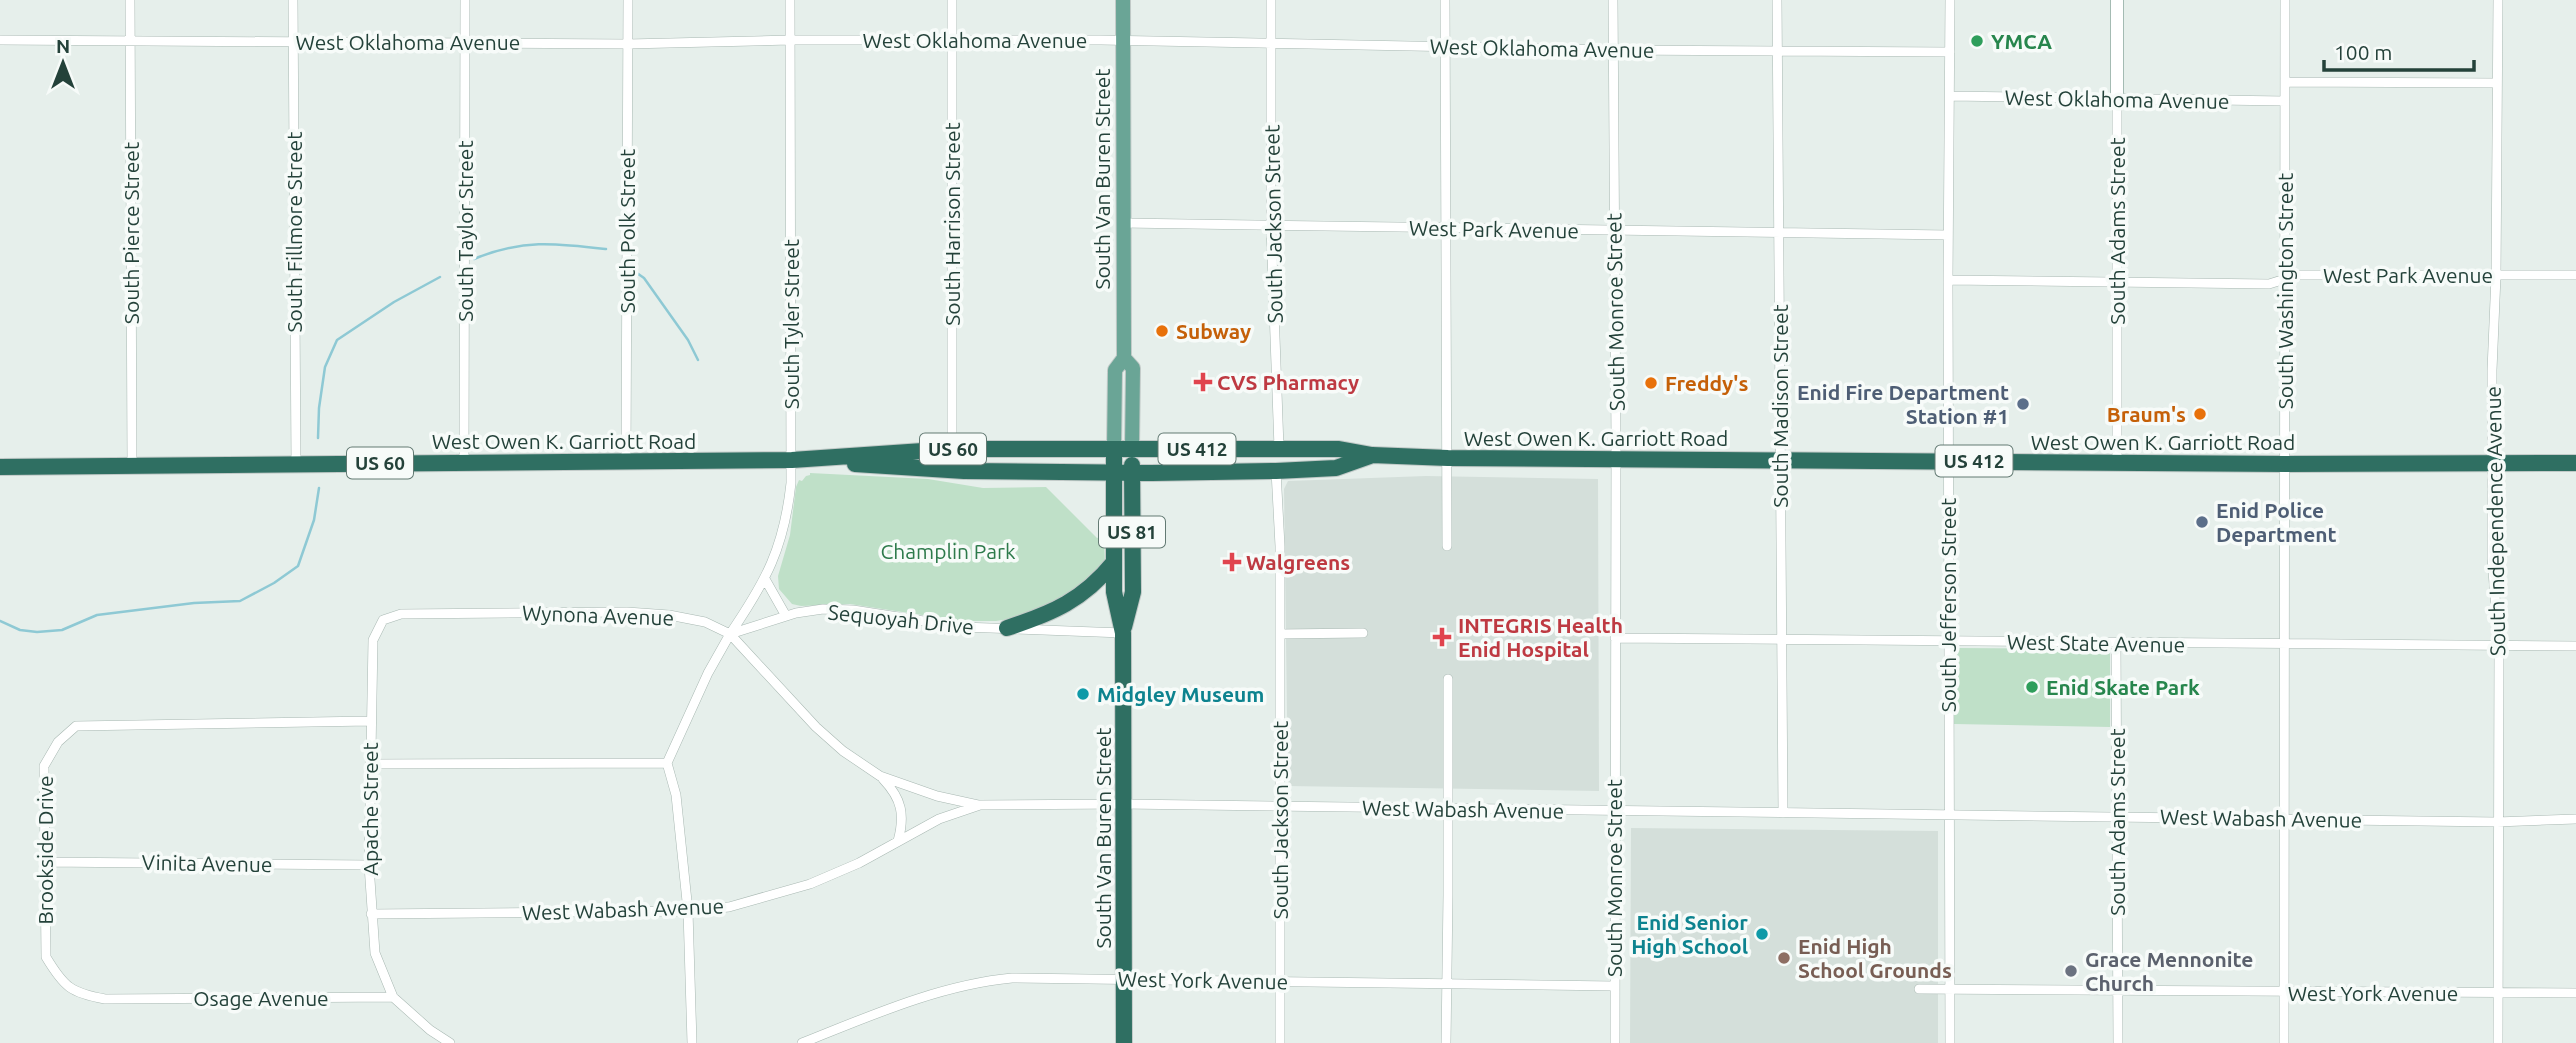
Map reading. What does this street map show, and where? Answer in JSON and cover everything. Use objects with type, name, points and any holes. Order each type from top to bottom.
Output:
[{"type":"highway","name":"West Owen K. Garriott Road","points":[[0,467],[792,460],[952,449],[1339,449],[1372,455],[1448,458],[2286,464],[2576,463]]},
{"type":"highway","name":"South Van Buren Street","points":[[1114,449],[1114,592],[1123,633],[1125,1043]]},
{"type":"highway","name":"South Van Buren Street","points":[[1123,633],[1133,592],[1132,449]]},
{"type":"highway","name":"West Owen K. Garriott Road","points":[[792,460],[964,471],[1132,473],[1336,468],[1372,455]]},
{"type":"highway","points":[[1007,628],[1052,613],[1077,598],[1099,580],[1114,562]]},
{"type":"main road","name":"South Van Buren Street","points":[[1114,449],[1115,370],[1124,358],[1124,0]]},
{"type":"main road","name":"South Van Buren Street","points":[[1124,358],[1133,368],[1132,449]]},
{"type":"street","name":"South Pierce Street","points":[[130,0],[132,466]]},
{"type":"street","name":"South Fillmore Street","points":[[293,0],[296,464]]},
{"type":"street","name":"South Taylor Street","points":[[464,463],[465,0]]},
{"type":"street","name":"South Polk Street","points":[[626,461],[628,0]]},
{"type":"street","name":"South Tyler Street","points":[[730,634],[765,579],[780,545],[788,512],[792,460],[790,0]]},
{"type":"street","name":"South Harrison Street","points":[[951,0],[952,449]]},
{"type":"street","name":"South Jackson Street","points":[[1271,0],[1271,226],[1279,449]]},
{"type":"street","points":[[1445,0],[1447,546]]},
{"type":"street","name":"South Monroe Street","points":[[1613,0],[1615,1043]]},
{"type":"street","name":"South Madison Street","points":[[1777,0],[1783,813]]},
{"type":"street","name":"South Jefferson Street","points":[[1950,0],[1950,1043]]},
{"type":"street","name":"South Adams Street","points":[[2117,0],[2117,463]]},
{"type":"street","name":"South Washington Street","points":[[2284,1043],[2285,0]]},
{"type":"street","name":"South Independence Avenue","points":[[2498,0],[2496,276],[2492,370],[2492,559],[2499,646],[2498,1043]]},
{"type":"street","name":"West Oklahoma Avenue","points":[[0,40],[628,44],[790,40],[1123,40],[1613,50],[1950,52]]},
{"type":"street","points":[[2285,82],[2497,83]]},
{"type":"street","name":"West Oklahoma Avenue","points":[[1950,96],[2285,101]]},
{"type":"street","name":"West Park Avenue","points":[[1123,223],[1948,235]]},
{"type":"street","name":"West Park Avenue","points":[[1948,280],[2269,284],[2298,275],[2576,275]]},
{"type":"street","name":"South Jackson Street","points":[[1276,471],[1280,634],[1280,1043]]},
{"type":"street","points":[[765,579],[786,616]]},
{"type":"street","name":"Sequoyah Drive","points":[[730,634],[786,616],[823,609],[853,610],[962,627],[1123,633]]},
{"type":"street","name":"Wynona Avenue","points":[[383,620],[401,614],[627,612],[669,615],[705,622],[730,634],[816,727],[842,751],[880,776],[936,796],[980,805]]},
{"type":"street","name":"Apache Street","points":[[383,620],[373,640],[369,865],[375,953],[393,997]]},
{"type":"street","points":[[1280,634],[1363,633]]},
{"type":"street","points":[[692,1043],[688,911],[677,795],[667,763],[708,673],[730,634]]},
{"type":"street","name":"West State Avenue","points":[[1615,638],[2576,646]]},
{"type":"street","name":"South Adams Street","points":[[2116,643],[2118,1043]]},
{"type":"street","points":[[1446,1043],[1448,679]]},
{"type":"street","name":"Brookside Drive","points":[[60,981],[46,957],[44,766],[58,742],[76,726],[370,721]]},
{"type":"street","points":[[370,764],[667,763]]},
{"type":"street","name":"Wynona Avenue","points":[[880,776],[900,801],[902,814],[898,841]]},
{"type":"street","name":"West Wabash Avenue","points":[[371,914],[688,911],[729,907],[810,884],[859,863],[939,819],[980,805],[1123,804],[2576,820]]},
{"type":"street","name":"Vinita Avenue","points":[[45,862],[369,865]]},
{"type":"street","name":"West York Avenue","points":[[802,1043],[874,1014],[951,988],[983,981],[1035,977],[1614,986]]},
{"type":"street","name":"Osage Avenue","points":[[60,981],[79,995],[105,999],[393,997]]},
{"type":"street","name":"West York Avenue","points":[[1919,989],[2576,993]]},
{"type":"street","points":[[393,997],[430,1030],[450,1043]]},
{"type":"shaded area","name":"INTEGRIS Health Enid Hospital","points":[[1426,476],[1598,479],[1599,791],[1288,786],[1284,489],[1288,481]]},
{"type":"shaded area","name":"Enid High School Grounds","points":[[1631,828],[1938,831],[1938,1043],[1630,1043]]},
{"type":"green space","name":"Champlin Park","points":[[810,473],[928,479],[983,488],[1046,487],[1097,538],[1104,535],[1105,566],[1068,598],[1023,617],[996,621],[961,621],[850,604],[792,604],[779,589],[778,576],[790,535],[796,487],[799,480],[802,481]]},
{"type":"green space","name":"Enid Skate Park","points":[[1955,648],[2110,649],[2110,727],[1954,724]]},
{"type":"waterway","points":[[474,259],[523,245],[571,245],[606,249]]},
{"type":"waterway","points":[[634,271],[644,278],[688,340],[698,360]]},
{"type":"waterway","points":[[318,438],[325,367],[337,340],[394,302],[440,277]]},
{"type":"waterway","points":[[0,621],[20,630],[62,630],[97,615],[194,603],[240,601],[274,583],[298,566],[314,520],[319,488]]},
{"type":"place","name":"YMCA","points":[[1977,41]]},
{"type":"place","name":"Subway","points":[[1162,331]]},
{"type":"place","name":"CVS Pharmacy","points":[[1203,382]]},
{"type":"place","name":"Freddy's","points":[[1651,383]]},
{"type":"place","name":"Enid Fire Department Station #1","points":[[2023,404]]},
{"type":"place","name":"Braum's","points":[[2200,414]]},
{"type":"place","name":"Enid Police Department","points":[[2202,522]]},
{"type":"place","name":"Walgreens","points":[[1232,562]]},
{"type":"place","name":"INTEGRIS Health Enid Hospital","points":[[1442,637]]},
{"type":"place","name":"Enid Skate Park","points":[[2032,687]]},
{"type":"place","name":"Midgley Museum","points":[[1083,694]]},
{"type":"place","name":"Enid Senior High School","points":[[1762,934]]},
{"type":"place","name":"Enid High School Grounds","points":[[1784,958]]},
{"type":"place","name":"Grace Mennonite Church","points":[[2071,971]]}]
